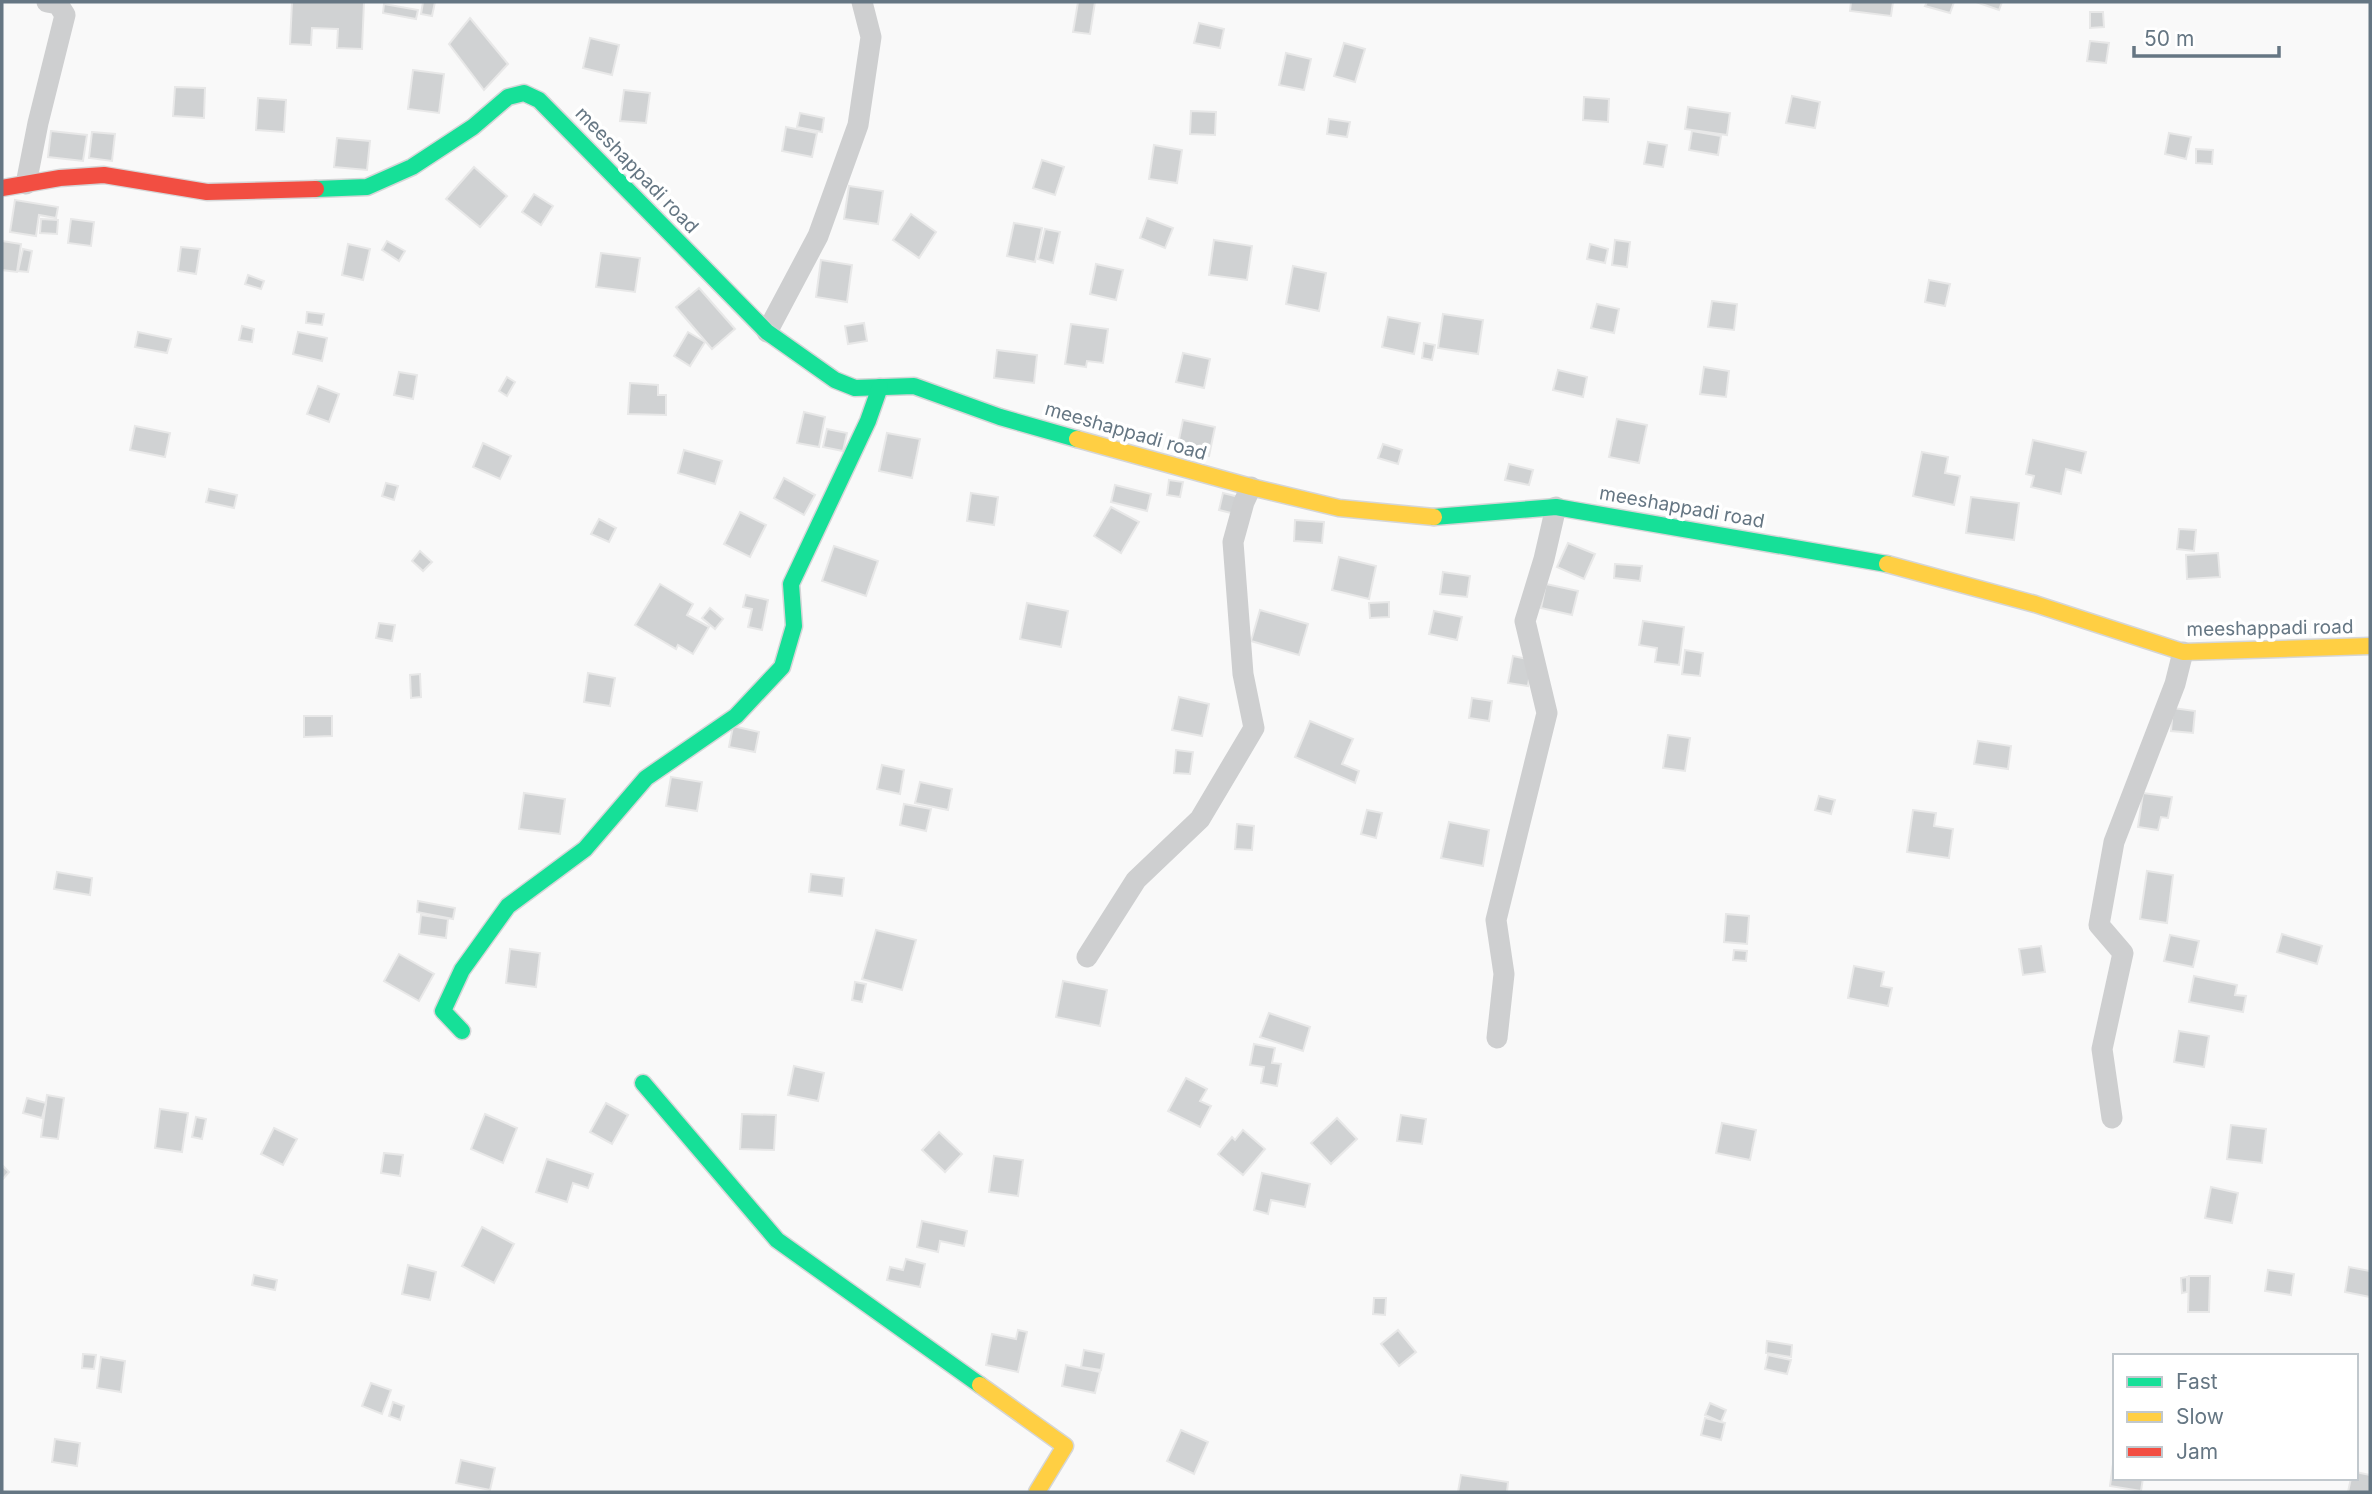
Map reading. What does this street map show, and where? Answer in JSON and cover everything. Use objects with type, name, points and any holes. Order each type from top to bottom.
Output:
[{"type":"street","points":[[26,184],[65,15],[58,4],[47,2]]},
{"type":"street","points":[[766,332],[818,236],[858,125],[871,37],[862,2]]},
{"type":"street","name":"meeshappadi road","points":[[2,188],[60,178],[104,175],[207,192],[367,187],[412,167],[473,127],[508,97],[524,93],[539,100],[766,332],[835,380],[855,388],[914,386],[1000,418],[1251,487],[1339,508],[1436,517],[1556,507],[1880,562],[2035,604],[2183,652],[2370,646]]},
{"type":"street","points":[[462,1031],[443,1011],[462,970],[508,906],[585,849],[646,778],[736,716],[782,667],[794,626],[791,584],[868,421],[880,387]]},
{"type":"street","points":[[1087,957],[1136,880],[1200,819],[1254,728],[1243,674],[1233,542],[1251,487]]},
{"type":"street","points":[[1497,1038],[1504,974],[1496,920],[1547,713],[1525,621],[1556,507]]},
{"type":"street","points":[[2112,1118],[2102,1049],[2123,953],[2099,925],[2114,842],[2175,684],[2183,652]]},
{"type":"street","points":[[643,1083],[777,1240],[1065,1446],[1037,1492]]},
{"type":"building","points":[[292,2],[364,2],[362,49],[337,48],[338,29],[312,28],[311,45],[290,44]]},
{"type":"building","points":[[423,2],[435,2],[432,16],[421,14]]},
{"type":"building","points":[[1078,2],[1095,2],[1090,34],[1073,32]]},
{"type":"building","points":[[1851,2],[1893,2],[1891,16],[1850,11]]},
{"type":"building","points":[[1927,2],[1954,2],[1950,13],[1925,6]]},
{"type":"building","points":[[1976,2],[2002,2],[1999,10]]},
{"type":"building","points":[[384,4],[418,10],[416,19],[383,13]]},
{"type":"building","points":[[2090,12],[2103,12],[2104,27],[2090,28]]},
{"type":"building","points":[[470,18],[508,64],[484,90],[449,44]]},
{"type":"building","points":[[1199,23],[1224,29],[1220,48],[1194,43]]},
{"type":"building","points":[[590,38],[619,45],[612,75],[583,68]]},
{"type":"building","points":[[2090,41],[2109,43],[2106,63],[2087,61]]},
{"type":"building","points":[[1344,43],[1365,49],[1355,82],[1334,76]]},
{"type":"building","points":[[1286,53],[1311,59],[1304,90],[1279,85]]},
{"type":"building","points":[[413,70],[444,74],[439,113],[408,109]]},
{"type":"building","points":[[175,87],[205,88],[204,118],[173,116]]},
{"type":"building","points":[[624,90],[650,93],[646,123],[620,121]]},
{"type":"building","points":[[1792,96],[1820,102],[1815,128],[1786,123]]},
{"type":"building","points":[[1584,97],[1609,99],[1608,122],[1583,120]]},
{"type":"building","points":[[258,98],[286,100],[284,132],[256,130]]},
{"type":"building","points":[[1688,107],[1730,113],[1727,135],[1685,129]]},
{"type":"building","points":[[1191,111],[1216,112],[1215,135],[1190,134]]},
{"type":"building","points":[[800,113],[824,118],[822,132],[797,127]]},
{"type":"building","points":[[1329,119],[1350,122],[1347,137],[1327,134]]},
{"type":"building","points":[[786,127],[817,133],[812,157],[782,151]]},
{"type":"building","points":[[51,131],[87,135],[83,161],[48,157]]},
{"type":"building","points":[[1692,131],[1721,136],[1718,155],[1689,150]]},
{"type":"building","points":[[92,132],[115,134],[112,161],[89,158]]},
{"type":"building","points":[[2169,133],[2191,137],[2186,159],[2165,154]]},
{"type":"building","points":[[337,138],[370,141],[367,170],[334,167]]},
{"type":"building","points":[[1648,142],[1667,145],[1663,167],[1644,164]]},
{"type":"building","points":[[1154,145],[1182,150],[1177,183],[1149,179]]},
{"type":"building","points":[[2196,149],[2213,150],[2212,164],[2196,163]]},
{"type":"building","points":[[1042,160],[1064,167],[1055,195],[1033,188]]},
{"type":"building","points":[[474,167],[507,196],[480,227],[446,199]]},
{"type":"building","points":[[849,186],[883,191],[878,224],[844,219]]},
{"type":"building","points":[[534,194],[553,206],[541,225],[522,212]]},
{"type":"building","points":[[15,200],[58,207],[56,218],[39,215],[36,236],[10,232]]},
{"type":"building","points":[[911,214],[936,232],[919,258],[893,240]]},
{"type":"building","points":[[1147,218],[1173,228],[1165,248],[1140,238]]},
{"type":"building","points":[[41,219],[58,220],[57,234],[40,233]]},
{"type":"building","points":[[71,219],[94,222],[91,246],[68,243]]},
{"type":"building","points":[[1014,223],[1042,228],[1035,262],[1007,256]]},
{"type":"building","points":[[1045,229],[1060,232],[1053,263],[1038,259]]},
{"type":"building","points":[[1214,240],[1252,246],[1247,280],[1209,275]]},
{"type":"building","points":[[1615,240],[1630,242],[1627,267],[1612,265]]},
{"type":"building","points":[[2,241],[21,244],[17,272],[2,270]]},
{"type":"building","points":[[387,241],[405,251],[399,261],[382,250]]},
{"type":"building","points":[[348,244],[370,249],[363,280],[342,275]]},
{"type":"building","points":[[1590,244],[1608,249],[1605,263],[1587,259]]},
{"type":"building","points":[[181,247],[200,249],[196,274],[178,271]]},
{"type":"building","points":[[23,249],[32,251],[28,272],[18,271]]},
{"type":"building","points":[[601,253],[640,258],[635,292],[596,287]]},
{"type":"building","points":[[821,260],[852,265],[847,302],[816,297]]},
{"type":"building","points":[[1096,264],[1123,270],[1116,300],[1090,294]]},
{"type":"building","points":[[1293,266],[1326,273],[1319,311],[1286,304]]},
{"type":"building","points":[[248,275],[264,281],[261,289],[245,284]]},
{"type":"building","points":[[1929,280],[1950,284],[1945,306],[1925,302]]},
{"type":"building","points":[[699,288],[735,329],[712,349],[676,307]]},
{"type":"building","points":[[1712,301],[1737,304],[1734,330],[1708,327]]},
{"type":"building","points":[[1597,304],[1619,309],[1614,333],[1591,328]]},
{"type":"building","points":[[307,312],[324,314],[322,325],[306,323]]},
{"type":"building","points":[[1443,314],[1483,320],[1478,354],[1438,348]]},
{"type":"building","points":[[1388,317],[1420,323],[1414,354],[1382,347]]},
{"type":"building","points":[[864,323],[867,341],[848,344],[845,326]]},
{"type":"building","points":[[1071,324],[1108,329],[1103,363],[1087,361],[1086,367],[1065,364]]},
{"type":"building","points":[[242,326],[254,329],[252,342],[239,340]]},
{"type":"building","points":[[138,332],[171,339],[167,353],[135,347]]},
{"type":"building","points":[[298,332],[327,338],[322,361],[293,354]]},
{"type":"building","points":[[688,332],[705,342],[690,366],[674,356]]},
{"type":"building","points":[[1424,343],[1435,345],[1432,360],[1422,358]]},
{"type":"building","points":[[997,350],[1037,355],[1034,383],[994,378]]},
{"type":"building","points":[[1183,353],[1210,359],[1204,388],[1176,382]]},
{"type":"building","points":[[1704,367],[1729,371],[1726,397],[1700,394]]},
{"type":"building","points":[[1558,370],[1587,377],[1583,397],[1553,390]]},
{"type":"building","points":[[399,372],[417,375],[413,399],[394,395]]},
{"type":"building","points":[[507,377],[515,382],[507,396],[499,391]]},
{"type":"building","points":[[630,383],[658,385],[658,395],[666,395],[666,415],[628,414]]},
{"type":"building","points":[[318,386],[339,394],[329,422],[307,414]]},
{"type":"building","points":[[804,412],[825,417],[819,447],[797,443]]},
{"type":"building","points":[[1617,419],[1647,425],[1639,463],[1609,457]]},
{"type":"building","points":[[1183,420],[1215,427],[1209,456],[1177,449]]},
{"type":"building","points":[[135,426],[170,433],[165,457],[130,450]]},
{"type":"building","points":[[827,429],[847,433],[843,451],[823,447]]},
{"type":"building","points":[[887,433],[920,439],[912,478],[879,471]]},
{"type":"building","points":[[2033,440],[2086,452],[2081,473],[2066,469],[2061,494],[2031,487],[2034,476],[2026,474]]},
{"type":"building","points":[[483,443],[511,456],[500,479],[473,467]]},
{"type":"building","points":[[1383,444],[1402,450],[1398,464],[1378,458]]},
{"type":"building","points":[[684,450],[722,461],[715,484],[678,473]]},
{"type":"building","points":[[1922,452],[1948,457],[1945,473],[1960,476],[1954,505],[1913,496]]},
{"type":"building","points":[[1509,464],[1533,470],[1529,485],[1505,480]]},
{"type":"building","points":[[784,478],[815,495],[804,515],[774,498]]},
{"type":"building","points":[[1169,480],[1183,482],[1180,497],[1167,495]]},
{"type":"building","points":[[386,483],[398,486],[394,500],[382,496]]},
{"type":"building","points":[[1115,485],[1151,494],[1147,511],[1111,502]]},
{"type":"building","points":[[209,489],[237,495],[234,508],[206,502]]},
{"type":"building","points":[[971,493],[998,497],[994,525],[967,521]]},
{"type":"building","points":[[1223,493],[1239,497],[1235,514],[1219,510]]},
{"type":"building","points":[[1971,497],[2019,503],[2014,540],[1966,533]]},
{"type":"building","points":[[1111,507],[1139,522],[1121,553],[1094,536]]},
{"type":"building","points":[[740,512],[766,525],[750,557],[724,544]]},
{"type":"building","points":[[599,519],[616,528],[609,542],[591,534]]},
{"type":"building","points":[[1295,520],[1324,522],[1322,543],[1294,541]]},
{"type":"building","points":[[2179,529],[2196,530],[2194,551],[2177,549]]},
{"type":"building","points":[[1568,543],[1595,554],[1584,579],[1557,567]]},
{"type":"building","points":[[834,546],[878,561],[866,596],[822,581]]},
{"type":"building","points":[[420,551],[432,562],[423,571],[412,561]]},
{"type":"building","points":[[2218,553],[2220,577],[2187,579],[2186,555]]},
{"type":"building","points":[[1339,557],[1376,566],[1369,599],[1332,590]]},
{"type":"building","points":[[1615,564],[1642,566],[1640,581],[1614,578]]},
{"type":"building","points":[[1443,572],[1470,576],[1467,597],[1440,594]]},
{"type":"building","points":[[660,584],[693,604],[687,615],[709,627],[693,654],[678,645],[676,649],[635,625]]},
{"type":"building","points":[[1546,584],[1578,591],[1572,615],[1541,608]]},
{"type":"building","points":[[746,595],[768,600],[762,630],[748,627],[752,609],[743,607]]},
{"type":"building","points":[[1389,602],[1389,617],[1370,618],[1369,603]]},
{"type":"building","points":[[1027,603],[1068,611],[1061,647],[1020,639]]},
{"type":"building","points":[[710,608],[723,619],[715,629],[702,618]]},
{"type":"building","points":[[1260,610],[1308,624],[1299,655],[1251,641]]},
{"type":"building","points":[[1434,611],[1462,617],[1457,640],[1429,634]]},
{"type":"building","points":[[1643,621],[1684,627],[1679,665],[1655,662],[1657,648],[1639,645]]},
{"type":"building","points":[[379,623],[395,625],[392,641],[376,638]]},
{"type":"building","points":[[1685,650],[1703,653],[1700,676],[1682,674]]},
{"type":"building","points":[[1513,656],[1532,660],[1528,686],[1508,683]]},
{"type":"building","points":[[588,673],[615,678],[610,706],[584,702]]},
{"type":"building","points":[[420,674],[421,697],[411,698],[410,675]]},
{"type":"building","points":[[1179,697],[1209,704],[1202,736],[1172,730]]},
{"type":"building","points":[[1472,698],[1492,701],[1489,721],[1469,718]]},
{"type":"building","points":[[2173,708],[2195,711],[2193,733],[2171,731]]},
{"type":"building","points":[[304,716],[332,716],[332,736],[304,737]]},
{"type":"building","points":[[1310,721],[1353,739],[1342,764],[1359,771],[1355,783],[1295,757]]},
{"type":"building","points":[[733,726],[759,732],[755,752],[729,747]]},
{"type":"building","points":[[1668,735],[1690,738],[1685,771],[1663,768]]},
{"type":"building","points":[[1978,741],[2011,746],[2008,769],[1974,764]]},
{"type":"building","points":[[1176,750],[1193,752],[1190,774],[1174,773]]},
{"type":"building","points":[[882,765],[904,770],[900,794],[877,789]]},
{"type":"building","points":[[671,777],[702,782],[697,811],[666,806]]},
{"type":"building","points":[[920,782],[952,789],[948,810],[915,803]]},
{"type":"building","points":[[524,793],[565,799],[560,834],[519,829]]},
{"type":"building","points":[[2143,793],[2172,797],[2168,818],[2161,817],[2158,830],[2138,827]]},
{"type":"building","points":[[1819,796],[1835,800],[1831,814],[1815,810]]},
{"type":"building","points":[[904,804],[931,809],[926,831],[900,825]]},
{"type":"building","points":[[1367,810],[1382,813],[1376,838],[1361,834]]},
{"type":"building","points":[[1913,810],[1936,813],[1934,826],[1953,829],[1949,858],[1907,852]]},
{"type":"building","points":[[1449,822],[1489,830],[1483,866],[1441,858]]},
{"type":"building","points":[[1237,824],[1254,826],[1252,850],[1235,849]]},
{"type":"building","points":[[2147,871],[2173,875],[2167,923],[2140,919]]},
{"type":"building","points":[[57,872],[92,878],[90,895],[54,889]]},
{"type":"building","points":[[811,874],[844,878],[842,896],[809,892]]},
{"type":"building","points":[[418,901],[455,908],[453,919],[417,912]]},
{"type":"building","points":[[1726,914],[1749,916],[1747,944],[1724,942]]},
{"type":"building","points":[[421,915],[448,919],[446,938],[419,934]]},
{"type":"building","points":[[876,930],[916,940],[902,990],[862,979]]},
{"type":"building","points":[[2282,934],[2322,946],[2317,964],[2277,952]]},
{"type":"building","points":[[2170,935],[2199,941],[2193,967],[2164,961]]},
{"type":"building","points":[[2041,946],[2045,972],[2023,975],[2019,949]]},
{"type":"building","points":[[510,949],[540,953],[536,987],[506,983]]},
{"type":"building","points":[[1734,950],[1747,951],[1746,961],[1733,960]]},
{"type":"building","points":[[399,954],[434,974],[419,1001],[384,981]]},
{"type":"building","points":[[1854,966],[1884,972],[1881,986],[1892,988],[1888,1006],[1848,998]]},
{"type":"building","points":[[2194,976],[2237,985],[2235,995],[2246,996],[2243,1012],[2189,1002]]},
{"type":"building","points":[[1063,981],[1107,990],[1100,1026],[1056,1017]]},
{"type":"building","points":[[855,982],[866,984],[862,1002],[852,1000]]},
{"type":"building","points":[[1269,1013],[1310,1027],[1303,1051],[1260,1037]]},
{"type":"building","points":[[2179,1031],[2209,1036],[2204,1067],[2174,1062]]},
{"type":"building","points":[[1254,1044],[1275,1048],[1272,1063],[1281,1064],[1277,1086],[1261,1083],[1264,1067],[1250,1065]]},
{"type":"building","points":[[794,1066],[824,1073],[818,1101],[788,1095]]},
{"type":"building","points":[[1186,1078],[1207,1089],[1200,1101],[1211,1106],[1200,1127],[1168,1111]]},
{"type":"building","points":[[47,1095],[64,1098],[58,1139],[41,1137]]},
{"type":"building","points":[[27,1098],[46,1103],[42,1118],[23,1113]]},
{"type":"building","points":[[606,1103],[628,1115],[612,1144],[590,1132]]},
{"type":"building","points":[[160,1109],[188,1113],[182,1152],[155,1148]]},
{"type":"building","points":[[485,1114],[517,1128],[503,1163],[471,1149]]},
{"type":"building","points":[[742,1114],[776,1115],[774,1150],[740,1149]]},
{"type":"building","points":[[1401,1115],[1426,1119],[1422,1144],[1397,1141]]},
{"type":"building","points":[[196,1117],[206,1119],[202,1139],[192,1137]]},
{"type":"building","points":[[1337,1118],[1357,1139],[1331,1164],[1311,1143]]},
{"type":"building","points":[[1722,1123],[1756,1130],[1750,1160],[1716,1153]]},
{"type":"building","points":[[2231,1125],[2266,1129],[2262,1163],[2227,1159]]},
{"type":"building","points":[[274,1128],[297,1139],[283,1165],[261,1154]]},
{"type":"building","points":[[1243,1130],[1265,1149],[1243,1175],[1218,1154],[1232,1137],[1235,1140]]},
{"type":"building","points":[[939,1132],[962,1154],[945,1172],[922,1150]]},
{"type":"building","points":[[384,1153],[403,1155],[400,1176],[381,1173]]},
{"type":"building","points":[[994,1156],[1023,1160],[1018,1196],[989,1192]]},
{"type":"building","points":[[547,1159],[593,1174],[588,1188],[573,1183],[567,1202],[536,1192]]},
{"type":"building","points":[[2,1165],[9,1172],[2,1180]]},
{"type":"building","points":[[1262,1173],[1310,1184],[1305,1207],[1271,1200],[1268,1214],[1254,1210]]},
{"type":"building","points":[[2211,1187],[2238,1193],[2232,1223],[2205,1218]]},
{"type":"building","points":[[922,1221],[967,1231],[964,1246],[940,1241],[938,1252],[917,1247]]},
{"type":"building","points":[[482,1227],[514,1244],[494,1283],[462,1266]]},
{"type":"building","points":[[906,1259],[925,1264],[920,1287],[887,1280],[890,1267],[903,1270]]},
{"type":"building","points":[[408,1265],[436,1272],[430,1300],[402,1294]]},
{"type":"building","points":[[2349,1267],[2370,1271],[2370,1297],[2345,1292]]},
{"type":"building","points":[[2268,1270],[2294,1274],[2291,1295],[2265,1291]]},
{"type":"building","points":[[254,1275],[277,1280],[275,1290],[252,1285]]},
{"type":"building","points":[[2189,1276],[2210,1276],[2209,1312],[2188,1312]]},
{"type":"building","points":[[2187,1277],[2187,1292],[2182,1293],[2181,1278]]},
{"type":"building","points":[[1374,1298],[1386,1298],[1385,1315],[1373,1314]]},
{"type":"building","points":[[1018,1330],[1027,1332],[1018,1372],[986,1365],[992,1334],[1016,1339]]},
{"type":"building","points":[[1398,1330],[1416,1352],[1399,1366],[1381,1344]]},
{"type":"building","points":[[1767,1341],[1792,1345],[1791,1357],[1766,1353]]},
{"type":"building","points":[[1084,1350],[1104,1354],[1101,1370],[1081,1367]]},
{"type":"building","points":[[83,1354],[96,1355],[94,1369],[82,1368]]},
{"type":"building","points":[[1768,1355],[1791,1360],[1787,1374],[1765,1369]]},
{"type":"building","points":[[101,1357],[125,1361],[121,1392],[97,1388]]},
{"type":"building","points":[[1066,1365],[1100,1372],[1095,1393],[1062,1386]]},
{"type":"building","points":[[371,1383],[391,1390],[382,1414],[362,1406]]},
{"type":"building","points":[[393,1402],[404,1406],[400,1420],[389,1416]]},
{"type":"building","points":[[1710,1403],[1726,1410],[1721,1422],[1705,1415]]},
{"type":"building","points":[[1705,1418],[1725,1423],[1721,1440],[1701,1435]]},
{"type":"building","points":[[1181,1430],[1208,1442],[1194,1474],[1167,1461]]},
{"type":"building","points":[[55,1439],[80,1443],[77,1466],[52,1462]]},
{"type":"building","points":[[461,1460],[495,1468],[490,1490],[456,1483]]},
{"type":"building","points":[[2113,1464],[2113,1480],[2143,1480],[2141,1491],[2110,1486]]},
{"type":"building","points":[[2358,1472],[2370,1475],[2370,1492],[2348,1492],[2351,1480],[2358,1480]]},
{"type":"building","points":[[1461,1475],[1508,1482],[1507,1492],[1458,1492]]},
{"type":"traffic: fast","points":[[316,189],[367,187],[412,167],[473,127],[508,97],[524,93],[539,100],[767,332],[835,380],[855,388],[914,386],[1000,417],[1077,439]]},
{"type":"traffic: fast","points":[[462,1031],[443,1011],[462,970],[508,906],[585,849],[646,778],[736,716],[782,667],[794,626],[791,584],[868,421],[880,387]]},
{"type":"traffic: fast","points":[[1434,517],[1556,507],[1887,564]]},
{"type":"traffic: fast","points":[[643,1083],[777,1240],[980,1385]]},
{"type":"traffic: slow","points":[[1077,439],[1251,487],[1339,508],[1434,517]]},
{"type":"traffic: slow","points":[[1887,564],[2035,604],[2183,652],[2370,646]]},
{"type":"traffic: slow","points":[[980,1385],[1065,1446],[1037,1492]]},
{"type":"traffic: jam","points":[[2,188],[60,178],[104,175],[207,192],[316,189]]}]
